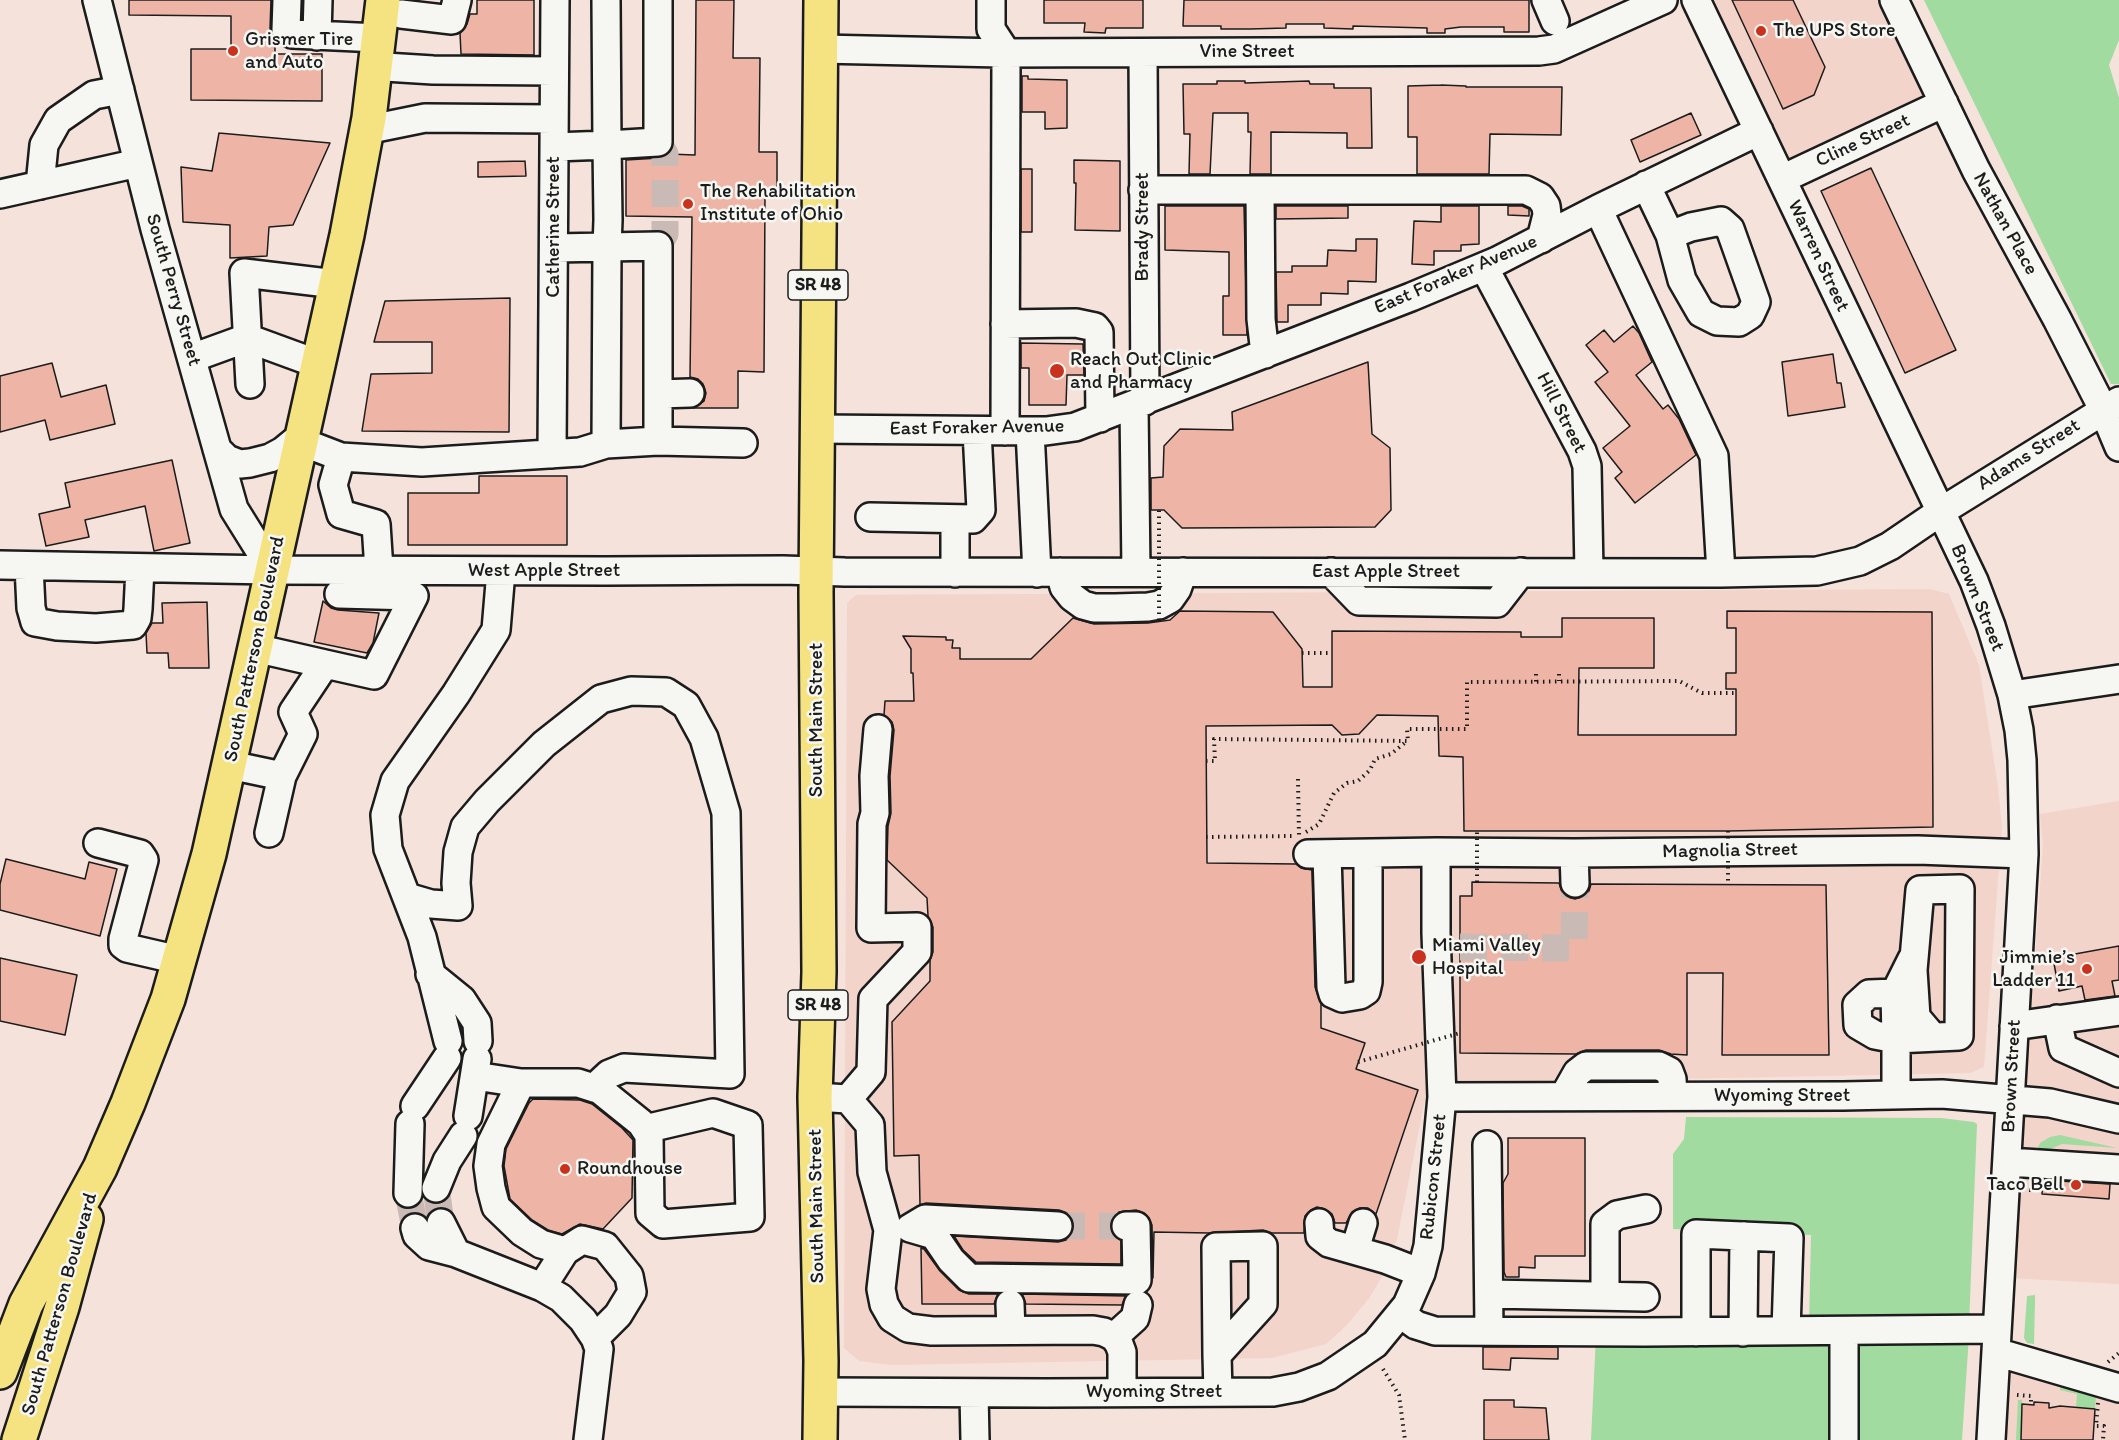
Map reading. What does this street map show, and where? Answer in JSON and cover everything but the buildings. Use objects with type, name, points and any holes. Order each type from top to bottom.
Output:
[{"type":"main road","name":"South Main Street","points":[[820,1440],[821,1361],[815,1097],[819,972],[816,570],[821,0]]},
{"type":"main road","name":"South Patterson Boulevard","points":[[0,1372],[26,1304],[99,1168],[168,999],[209,854],[230,765],[336,284],[381,53],[396,5]]},
{"type":"main road","name":"South Patterson Boulevard","points":[[19,1440],[62,1307],[99,1168]]},
{"type":"street","name":"South Perry Street","points":[[97,0],[138,163],[234,509],[272,570]]},
{"type":"street","points":[[286,0],[286,30],[292,34],[316,36],[434,70],[554,71]]},
{"type":"street","points":[[316,36],[318,0]]},
{"type":"street","points":[[396,5],[452,20],[457,0]]},
{"type":"street","name":"Catherine Street","points":[[552,454],[555,0]]},
{"type":"street","points":[[606,0],[606,444]]},
{"type":"street","points":[[555,147],[658,142],[658,0]]},
{"type":"street","points":[[991,0],[991,29],[1006,52],[1005,324],[1017,431],[1049,572],[1072,597],[1083,604],[1094,608],[1159,612],[1177,589],[1183,572]]},
{"type":"street","name":"Vine Street","points":[[821,49],[1006,52],[1546,50],[1558,47],[1663,0]]},
{"type":"street","name":"Warren Street","points":[[1696,0],[1940,512]]},
{"type":"street","name":"Nathan Place","points":[[1894,0],[1976,170],[2057,319],[2111,405],[2119,447]]},
{"type":"street","name":"Brady Street","points":[[1136,572],[1143,190],[1143,52]]},
{"type":"street","points":[[40,185],[44,145],[58,120],[94,95],[120,90]]},
{"type":"street","name":"Cline Street","points":[[1782,179],[1944,103]]},
{"type":"street","points":[[368,124],[425,118],[554,119]]},
{"type":"street","name":"East Foraker Avenue","points":[[817,429],[1046,431],[1076,427],[1484,267],[1758,131]]},
{"type":"street","points":[[0,194],[138,163]]},
{"type":"street","points":[[1646,185],[1670,235]]},
{"type":"street","points":[[1143,190],[1526,190],[1540,196],[1546,206],[1547,215],[1541,239]]},
{"type":"street","points":[[1260,191],[1261,319],[1265,354]]},
{"type":"street","points":[[1598,209],[1714,456],[1721,573]]},
{"type":"street","points":[[555,248],[658,246],[658,441]]},
{"type":"street","name":"Hill Street","points":[[1484,267],[1582,451],[1587,466],[1589,572]]},
{"type":"street","points":[[250,384],[244,273],[336,284]]},
{"type":"street","points":[[1005,324],[1076,323],[1095,327],[1099,332],[1100,418]]},
{"type":"street","points":[[192,358],[247,338],[318,364]]},
{"type":"street","points":[[658,393],[690,393]]},
{"type":"street","name":"Adams Street","points":[[1940,512],[2111,405]]},
{"type":"street","points":[[870,516],[973,519],[981,510],[977,431]]},
{"type":"street","points":[[217,449],[227,459],[240,464],[250,464],[270,458],[294,442],[302,442],[341,457],[422,462],[580,452],[606,444],[658,441],[743,443]]},
{"type":"street","points":[[341,457],[333,485],[341,514],[376,524],[379,570]]},
{"type":"street","name":"East Apple Street","points":[[816,570],[955,573],[1817,571],[1860,561],[1890,546],[1940,512]]},
{"type":"street","name":"Brown Street","points":[[1940,512],[1974,581],[1992,626],[2012,695],[2022,760],[2024,854],[1991,1440]]},
{"type":"street","points":[[955,519],[955,573]]},
{"type":"street","name":"West Apple Street","points":[[0,565],[379,570],[412,583],[501,571],[816,570]]},
{"type":"street","points":[[29,566],[31,608],[35,622],[57,626],[96,628],[133,625],[137,618],[140,568]]},
{"type":"street","points":[[408,1193],[413,1115],[448,1049],[422,937],[388,849],[385,815],[395,781],[456,694],[496,630],[501,571]]},
{"type":"street","points":[[255,648],[374,675],[412,583]]},
{"type":"street","points":[[339,594],[412,583]]},
{"type":"street","points":[[269,833],[282,776],[303,734],[293,712],[325,664]]},
{"type":"street","points":[[2012,695],[2119,679]]},
{"type":"street","points":[[407,897],[431,904],[458,906],[456,883],[458,852],[465,827],[487,801],[544,744],[602,699],[631,691],[666,692],[686,705],[704,738],[726,813],[730,1074],[624,1068],[609,1074],[594,1088]]},
{"type":"street","points":[[848,1099],[871,1072],[873,999],[917,952],[917,927],[871,928],[872,824],[875,813],[874,776],[878,729]]},
{"type":"street","points":[[230,765],[282,776]]},
{"type":"street","points":[[98,843],[140,854],[144,860],[123,945],[127,948],[179,960]]},
{"type":"street","points":[[1311,848],[1331,987],[1333,994],[1342,998],[1360,995],[1366,991],[1368,982],[1368,854]]},
{"type":"street","name":"Magnolia Street","points":[[1311,848],[1368,854],[1918,850],[2024,854]]},
{"type":"street","name":"Rubicon Street","points":[[1423,1265],[1428,1246],[1442,1097],[1448,947],[1436,852]]},
{"type":"street","points":[[1574,853],[1575,883]]},
{"type":"street","points":[[1895,993],[1869,994],[1857,1005],[1858,1025],[1875,1035],[1914,1038],[1959,1036],[1960,889],[1920,890],[1913,970],[1916,1017],[1914,1038],[1896,1095]]},
{"type":"street","points":[[1914,1038],[1895,993],[1915,953]]},
{"type":"street","points":[[430,974],[462,1000],[477,1023],[477,1059],[466,1126],[447,1161],[436,1188]]},
{"type":"street","points":[[2014,1026],[2119,1011]]},
{"type":"street","points":[[2057,1019],[2063,1048],[2119,1073]]},
{"type":"street","points":[[477,1059],[521,1083],[578,1083],[600,1090],[641,1123],[645,1129],[649,1135],[650,1213],[663,1224],[750,1217],[748,1125],[713,1113],[645,1129]]},
{"type":"street","points":[[521,1083],[490,1144],[488,1166],[491,1188],[496,1207],[522,1232],[541,1244],[565,1251]]},
{"type":"street","name":"Wyoming Street","points":[[1442,1097],[1942,1094],[2050,1103],[2119,1119]]},
{"type":"street","points":[[815,1097],[848,1099],[870,1125],[872,1172],[899,1229],[881,1289],[884,1304],[892,1318],[908,1328],[932,1331],[1010,1317],[1104,1332],[1114,1337],[1122,1352],[1122,1392]]},
{"type":"street","points":[[1487,1145],[1489,1332]]},
{"type":"street","points":[[2008,1162],[2119,1169]]},
{"type":"street","points":[[1605,1296],[1605,1224],[1617,1215],[1646,1209]]},
{"type":"street","points":[[899,1229],[925,1219],[1058,1226]]},
{"type":"street","points":[[441,1223],[456,1253]]},
{"type":"street","points":[[1319,1223],[1320,1236],[1323,1240],[1423,1265]]},
{"type":"street","points":[[1355,1249],[1363,1223]]},
{"type":"street","points":[[899,1229],[934,1235],[951,1260],[969,1278],[1137,1280],[1136,1226],[1126,1226]]},
{"type":"street","points":[[415,1228],[417,1235],[429,1246],[456,1253],[542,1287],[561,1298],[583,1320],[595,1338],[599,1349],[588,1440]]},
{"type":"street","points":[[1696,1332],[1696,1234],[1789,1238],[1786,1331]]},
{"type":"street","points":[[1743,1236],[1743,1332]]},
{"type":"street","points":[[542,1287],[565,1251],[582,1240],[605,1246],[629,1276],[632,1292],[618,1315],[595,1338]]},
{"type":"street","name":"Wyoming Street","points":[[820,1392],[1273,1392],[1328,1376],[1375,1344],[1401,1314],[1423,1265]]},
{"type":"street","points":[[1489,1294],[1645,1297]]},
{"type":"street","points":[[1114,1337],[1135,1318],[1138,1305]]},
{"type":"street","points":[[1401,1314],[1416,1325],[1435,1331],[1844,1331],[1997,1340],[2109,1391]]},
{"type":"street","points":[[1844,1331],[1844,1440]]},
{"type":"street","points":[[1217,1356],[1218,1392]]},
{"type":"street","points":[[974,1393],[975,1440]]},
{"type":"path","points":[[1159,510],[1159,612]]},
{"type":"path","points":[[1302,653],[1332,653]]},
{"type":"path","points":[[1536,674],[1536,682]]},
{"type":"path","points":[[1559,674],[1559,681]]},
{"type":"path","points":[[1408,741],[1407,729],[1467,729],[1467,682],[1679,681],[1702,693],[1736,693]]},
{"type":"path","points":[[1206,761],[1215,761],[1214,739],[1408,741]]},
{"type":"path","points":[[1311,848],[1334,793],[1347,783],[1358,781],[1370,770],[1375,759],[1391,754],[1408,741]]},
{"type":"path","points":[[1298,779],[1311,848]]},
{"type":"path","points":[[1728,831],[1728,885]]},
{"type":"path","points":[[1477,832],[1477,882]]},
{"type":"path","points":[[1206,837],[1311,848]]},
{"type":"path","points":[[1358,1062],[1460,1033]]},
{"type":"path","points":[[2029,1190],[2038,1190]]},
{"type":"path","points":[[1383,1369],[1400,1399],[1405,1440]]},
{"type":"path","points":[[2103,1440],[2104,1426],[2096,1426],[2109,1391]]},
{"type":"path","points":[[2017,1395],[2031,1396],[2031,1404]]},
{"type":"shaded area","points":[[1705,0],[1885,0],[1933,97],[1786,171]]},
{"type":"shaded area","name":"Miami Valley Hospital","points":[[1930,589],[1949,594],[1979,665],[1998,787],[2002,827],[1984,1067],[1970,1073],[1428,1084],[1397,1239],[1385,1271],[1370,1297],[1347,1325],[1326,1344],[1272,1358],[891,1365],[859,1361],[844,1348],[847,603],[856,595]]},
{"type":"shaded area","points":[[2119,801],[2119,999],[2031,1014],[2043,845],[2040,814]]},
{"type":"shaded area","points":[[2119,1019],[2119,1115],[2021,1092],[2022,1031]]},
{"type":"shaded area","points":[[2019,1110],[2119,1132],[2119,1284],[2010,1278]]},
{"type":"shaded area","points":[[2004,1365],[2119,1399],[2119,1440],[2000,1440]]},
{"type":"green space","points":[[1924,0],[2119,0],[2119,40],[2109,65],[2119,98],[2119,384],[2111,384]]},
{"type":"green space","points":[[1686,1117],[1941,1118],[1977,1124],[1969,1325],[1809,1324],[1811,1235],[1673,1229],[1673,1154],[1684,1139]]},
{"type":"green space","points":[[2060,1135],[2117,1148],[2062,1144],[2034,1156],[2040,1143],[2050,1137]]},
{"type":"green space","points":[[2035,1295],[2034,1344],[2027,1343],[2024,1338],[2027,1296]]},
{"type":"green space","points":[[1596,1336],[1969,1336],[1962,1440],[1591,1440]]},
{"type":"green space","points":[[2061,1383],[2096,1394],[2095,1409],[2076,1408],[2077,1394],[2060,1390]]},
{"type":"green space","points":[[2018,1400],[2022,1400],[2021,1440],[2016,1440]]},
{"type":"tunnel","points":[[658,142],[665,154],[665,234],[658,246]]},
{"type":"tunnel","points":[[1460,947],[1574,948],[1575,883]]},
{"type":"tunnel","points":[[436,1188],[441,1223]]},
{"type":"tunnel","points":[[408,1193],[415,1228]]},
{"type":"tunnel","points":[[1058,1226],[1126,1226]]},
{"type":"place","name":"The UPS Store","points":[[1761,31]]},
{"type":"place","name":"Grismer Tire and Auto","points":[[233,51]]},
{"type":"place","name":"The Rehabilitation Institute of Ohio","points":[[688,204]]},
{"type":"place","name":"Reach Out Clinic and Pharmacy","points":[[1057,371]]},
{"type":"place","name":"Miami Valley Hospital","points":[[1419,957]]},
{"type":"place","name":"Jimmie’s Ladder 11","points":[[2087,969]]},
{"type":"place","name":"Roundhouse","points":[[565,1169]]},
{"type":"place","name":"Taco Bell","points":[[2076,1185]]}]
